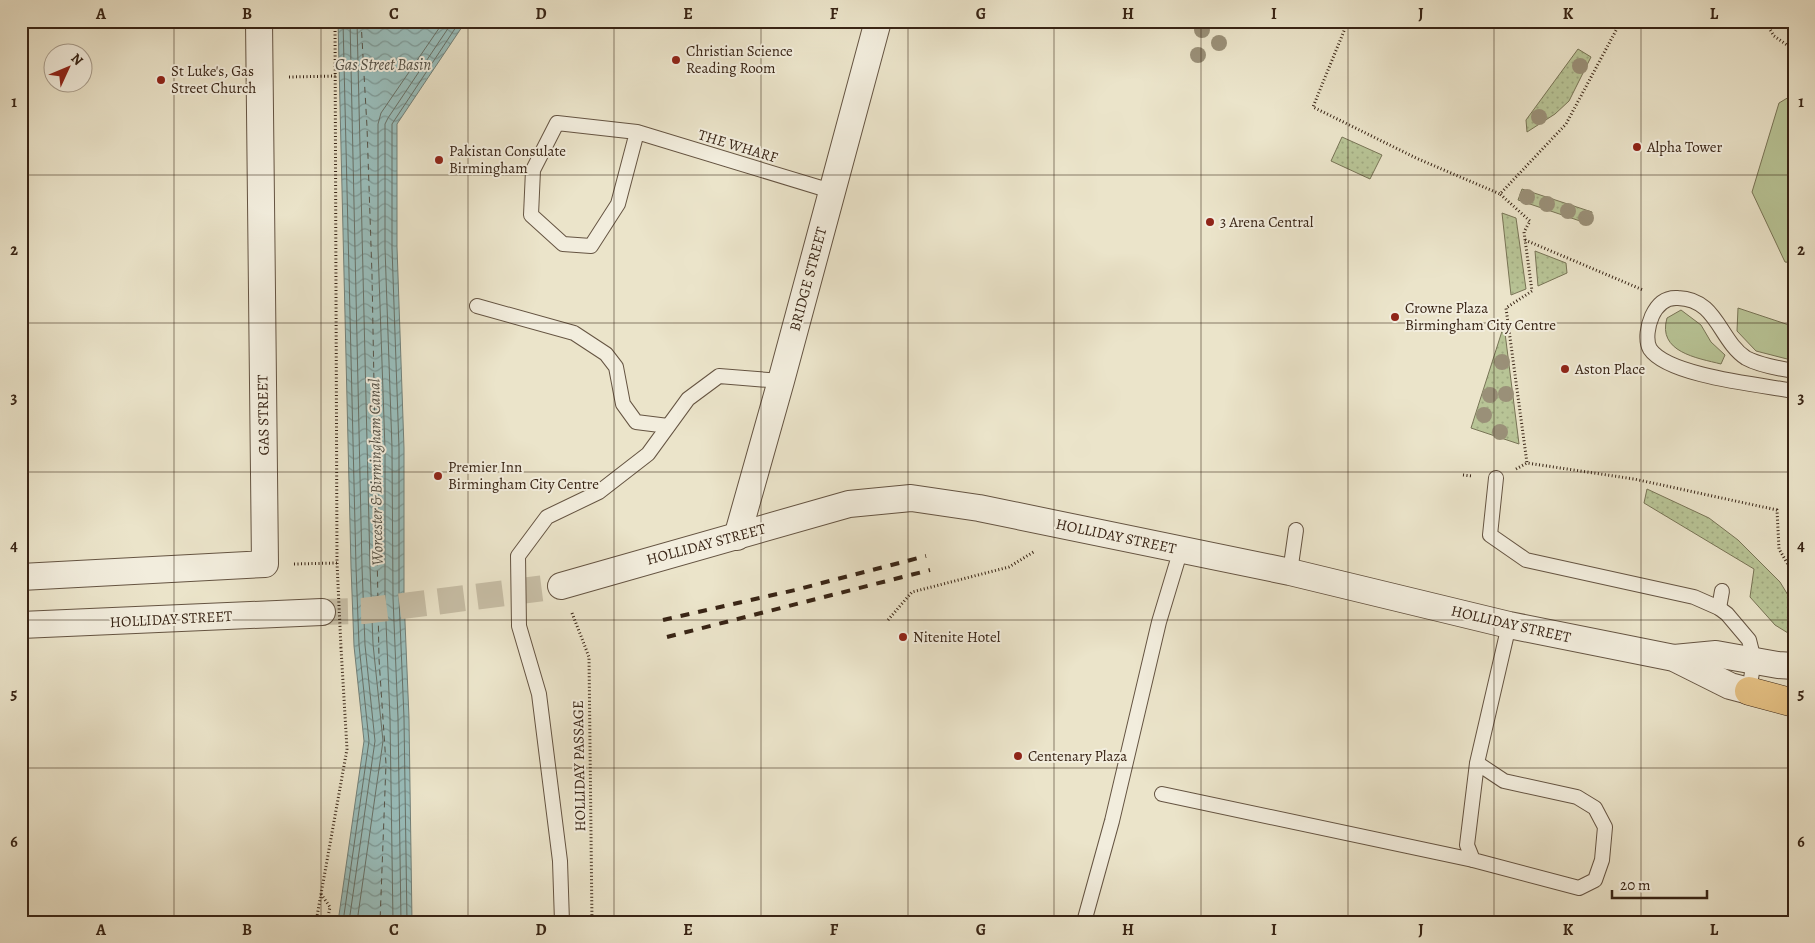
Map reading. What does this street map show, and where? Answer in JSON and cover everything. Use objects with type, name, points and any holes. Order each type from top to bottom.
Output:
[{"type":"highway","points":[[1749,691],[1794,703]]},
{"type":"street","name":"GAS STREET","points":[[259,21],[265,564]]},
{"type":"street","name":"BRIDGE STREET","points":[[736,537],[781,381],[878,21]]},
{"type":"street","name":"HOLLIDAY STREET","points":[[561,586],[849,504],[911,498],[979,508],[1181,549],[1290,572],[1509,625],[1674,658],[1730,686],[1749,691]]},
{"type":"street","points":[[21,577],[265,564]]},
{"type":"street","name":"HOLLIDAY STREET","points":[[21,625],[322,612]]},
{"type":"street","name":"HOLLIDAY STREET","points":[[1674,658],[1716,654],[1794,666]]},
{"type":"lane","name":"THE WHARF","points":[[636,132],[618,204],[591,246],[563,244],[531,215],[533,170],[557,122],[636,132],[831,191]]},
{"type":"lane","points":[[1794,371],[1748,359],[1733,347],[1715,318],[1703,306],[1686,298],[1670,298],[1666,300],[1660,304],[1652,316],[1647,333],[1650,348],[1664,362],[1696,373],[1794,390]]},
{"type":"lane","points":[[477,306],[574,333],[606,354],[616,367],[623,404],[636,422],[668,426]]},
{"type":"lane","points":[[562,922],[560,861],[539,694],[518,626],[518,556],[547,517],[599,492],[648,454],[688,400],[719,376],[781,381]]},
{"type":"lane","points":[[1496,478],[1490,535],[1526,560],[1694,598],[1719,608],[1727,614],[1749,640],[1754,660],[1749,691]]},
{"type":"lane","points":[[1290,572],[1296,530]]},
{"type":"lane","points":[[1084,922],[1112,821],[1159,622],[1181,549]]},
{"type":"lane","points":[[1719,608],[1722,592]]},
{"type":"lane","points":[[1473,860],[1468,845],[1477,763],[1509,625]]},
{"type":"lane","points":[[1162,794],[1473,860],[1579,888],[1595,880],[1602,860],[1605,828],[1595,808],[1577,797],[1504,781],[1477,763]]},
{"type":"path","points":[[316,922],[348,749],[337,563],[335,21]]},
{"type":"path","points":[[1348,21],[1313,108],[1416,158],[1500,194],[1530,222],[1524,232],[1532,291],[1506,308],[1527,463],[1634,479],[1777,510],[1779,549],[1794,575]]},
{"type":"path","points":[[1500,194],[1566,124],[1621,21]]},
{"type":"path","points":[[1765,21],[1774,36],[1794,50]]},
{"type":"path","points":[[259,70],[284,77],[336,76]]},
{"type":"path","points":[[1525,240],[1666,300]]},
{"type":"path","points":[[888,620],[912,592],[1008,567],[1075,528]]},
{"type":"path","points":[[265,564],[337,563]]},
{"type":"path","name":"HOLLIDAY PASSAGE","points":[[572,612],[589,657],[592,922]]},
{"type":"path","points":[[321,894],[330,906],[327,922]]},
{"type":"green space","points":[[1578,49],[1591,57],[1569,101],[1555,114],[1527,132],[1526,120]]},
{"type":"green space","points":[[1794,94],[1794,263],[1785,262],[1752,192],[1779,103]]},
{"type":"green space","points":[[1342,137],[1382,155],[1370,179],[1331,161]]},
{"type":"green space","points":[[1522,189],[1592,212],[1589,224],[1518,200]]},
{"type":"green space","points":[[1502,213],[1516,218],[1526,289],[1511,295]]},
{"type":"green space","points":[[1535,251],[1566,263],[1567,273],[1538,286]]},
{"type":"green space","points":[[1738,308],[1792,326],[1791,360],[1756,351],[1737,331]]},
{"type":"green space","points":[[1681,310],[1701,325],[1711,342],[1725,355],[1721,364],[1691,356],[1673,346],[1668,339],[1665,329],[1667,318]]},
{"type":"green space","points":[[1504,325],[1519,444],[1471,428]]},
{"type":"green space","points":[[1647,489],[1709,518],[1738,540],[1780,582],[1794,605],[1794,629],[1788,633],[1775,625],[1750,597],[1754,569],[1644,503]]},
{"type":"water","points":[[338,21],[466,21],[397,124],[397,247],[404,448],[404,598],[409,718],[412,922],[338,922],[364,741],[354,646],[351,567]]},
{"type":"ferry route","points":[[361,21],[372,275],[379,659],[386,764],[380,922]]},
{"type":"tunnel","points":[[322,612],[363,611],[561,586]]},
{"type":"railway","points":[[663,620],[795,590],[926,556]]},
{"type":"railway","points":[[667,637],[930,570]]},
{"type":"place","name":"Christian Science Reading Room","points":[[676,60]]},
{"type":"place","name":"St Luke's, Gas Street Church","points":[[161,80]]},
{"type":"place","name":"Alpha Tower","points":[[1637,147]]},
{"type":"place","name":"Pakistan Consulate Birmingham","points":[[439,160]]},
{"type":"place","name":"3 Arena Central","points":[[1210,222]]},
{"type":"place","name":"Crowne Plaza Birmingham City Centre","points":[[1395,317]]},
{"type":"place","name":"Aston Place","points":[[1565,369]]},
{"type":"place","name":"Premier Inn Birmingham City Centre","points":[[438,476]]},
{"type":"place","name":"Nitenite Hotel","points":[[903,637]]},
{"type":"place","name":"Centenary Plaza","points":[[1018,756]]},
{"type":"water label","name":"Gas Street Basin","points":[[383,65]]},
{"type":"water label","name":"Worcester & Birmingham Canal","points":[[376,472]]}]
